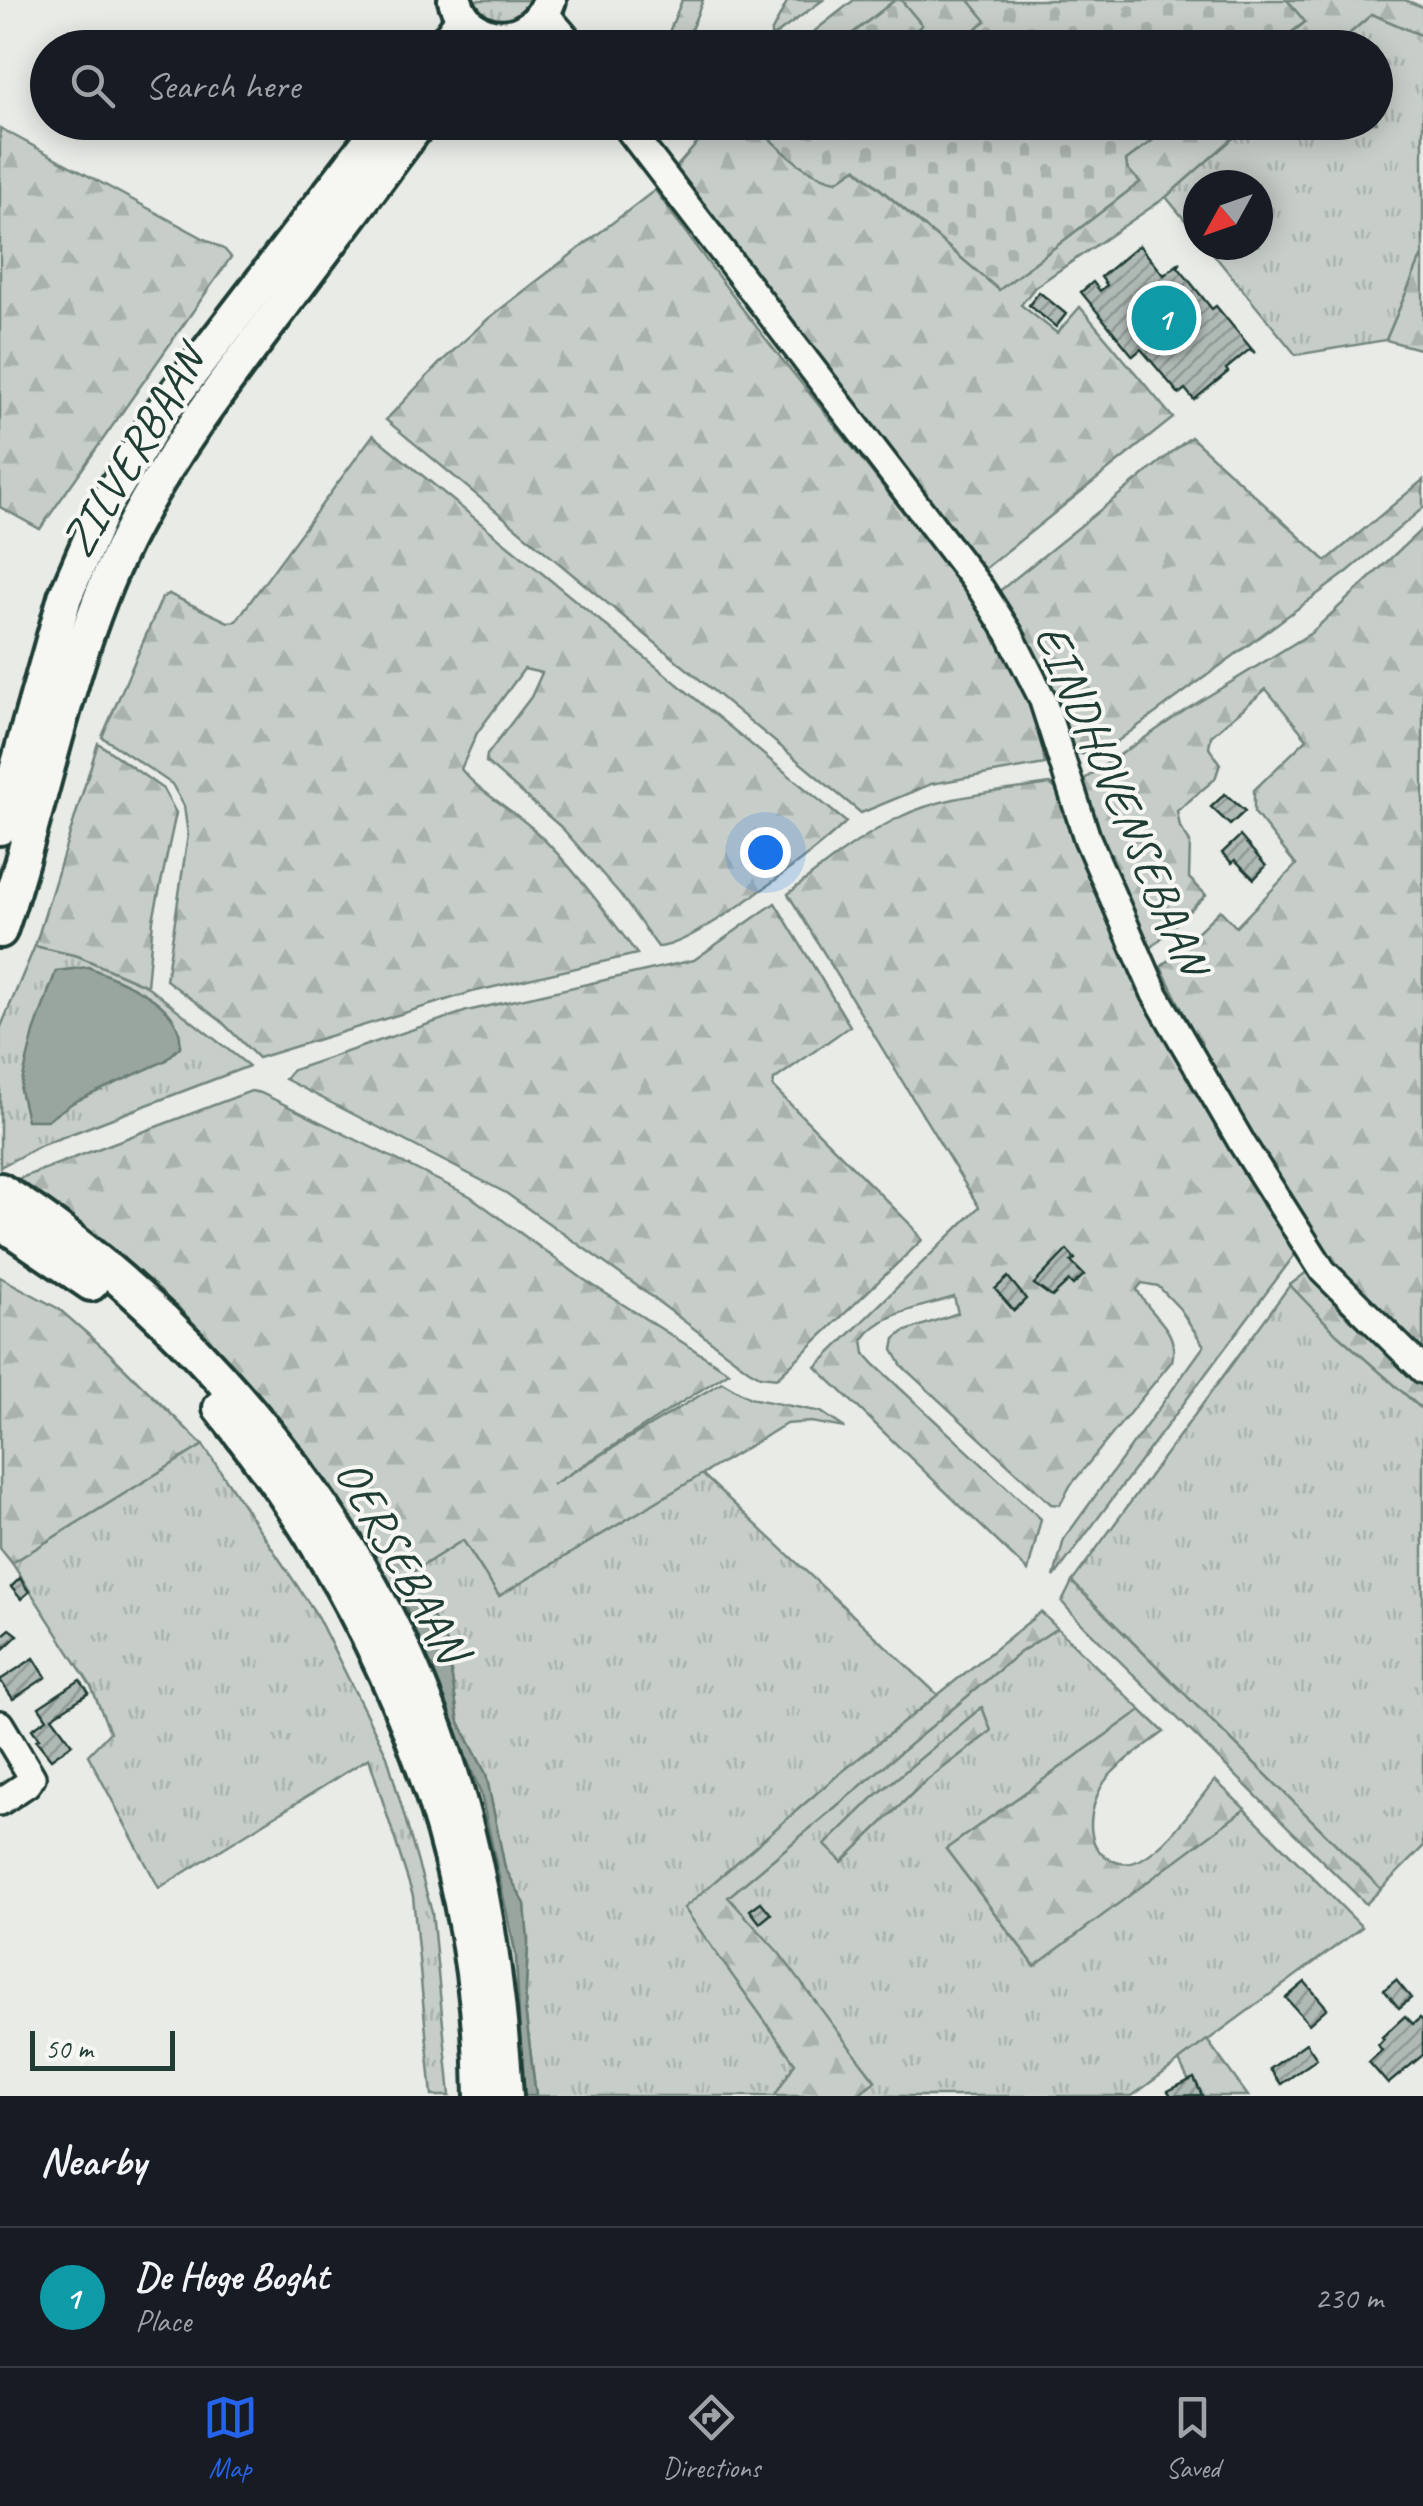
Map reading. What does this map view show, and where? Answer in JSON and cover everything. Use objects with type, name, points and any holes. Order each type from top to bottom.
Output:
[{"type":"main road","name":"ZILVERBAAN","points":[[0,828],[65,597],[102,508],[162,410],[370,140]]},
{"type":"main road","name":"ZILVERBAAN","points":[[0,931],[96,613],[132,528],[189,431],[407,140]]},
{"type":"main road","name":"OERSEBAAN","points":[[0,1190],[97,1261],[174,1329],[212,1369],[303,1477],[372,1585],[426,1700],[452,1772],[474,1852],[494,1956],[506,2096]]},
{"type":"main road","name":"OERSEBAAN","points":[[0,1222],[74,1270],[121,1308],[205,1391],[288,1500],[359,1616],[392,1683],[420,1754],[451,1861],[470,1957],[482,2056],[482,2096]]},
{"type":"street","name":"EINDHOVENSEBAAN","points":[[637,140],[1000,618],[1042,698],[1086,838],[1155,994],[1243,1145],[1323,1271],[1423,1370]]},
{"type":"street","points":[[0,1724],[32,1777],[28,1784],[0,1802]]},
{"type":"green space","points":[[472,0],[537,0],[519,20],[504,20],[481,13]]},
{"type":"green space","points":[[682,0],[703,0],[691,30],[670,30]]},
{"type":"green space","points":[[788,0],[823,0],[782,30],[773,30]]},
{"type":"green space","points":[[854,0],[895,0],[857,30],[816,30]]},
{"type":"green space","points":[[895,0],[901,0],[922,25],[916,30],[857,30]]},
{"type":"green space","points":[[901,0],[969,0],[987,21],[975,30],[916,30],[922,25]]},
{"type":"green space","points":[[969,0],[1287,0],[1305,22],[1294,30],[974,30],[986,21]]},
{"type":"green space","points":[[1287,0],[1405,0],[1423,7],[1423,36],[1372,14],[1354,30],[1295,30],[1305,22]]},
{"type":"green space","points":[[1372,14],[1423,36],[1423,253],[1386,340],[1296,355],[1218,260],[1273,260],[1273,170],[1197,170],[1231,140],[1393,140],[1393,30],[1354,30]]},
{"type":"green space","points":[[0,128],[225,250],[231,257],[40,529],[0,507]]},
{"type":"green space","points":[[700,140],[772,140],[804,167],[837,181],[855,168],[999,290],[1139,183],[1127,168],[1126,160],[1153,140],[1231,140],[1197,170],[1183,170],[1183,182],[1166,197],[1035,287],[1021,305],[1057,333],[1080,307],[1173,418],[982,571],[676,176],[678,165]]},
{"type":"green space","points":[[772,140],[1153,140],[1126,160],[1127,168],[1140,182],[999,290],[856,168],[837,181],[794,160]]},
{"type":"green space","points":[[1183,182],[1183,218],[1166,197]]},
{"type":"green space","points":[[655,190],[760,332],[969,597],[1009,659],[1025,693],[1045,764],[931,784],[861,813],[386,420],[489,318]]},
{"type":"green space","points":[[1423,253],[1423,350],[1386,340]]},
{"type":"green space","points":[[373,435],[846,822],[726,915],[675,943],[658,947],[620,894],[562,828],[486,762],[487,755],[531,697],[542,673],[524,669],[477,733],[461,769],[547,842],[637,954],[472,992],[258,1058],[221,1021],[166,980],[188,835],[184,806],[172,784],[102,737],[162,598],[169,594],[228,622],[236,621]]},
{"type":"green space","points":[[1191,437],[1326,561],[1423,480],[1423,508],[1346,573],[1111,746],[1091,755],[1073,753],[997,593]]},
{"type":"green space","points":[[1423,528],[1423,1361],[1327,1269],[1261,1169],[1161,967],[1220,910],[1236,927],[1296,865],[1254,812],[1254,790],[1307,739],[1266,689],[1211,736],[1209,748],[1220,764],[1215,779],[1177,811],[1180,827],[1190,842],[1189,878],[1206,895],[1151,948],[1111,867],[1083,780],[1184,711],[1311,633]]},
{"type":"green space","points":[[98,743],[163,789],[176,813],[153,920],[147,986],[78,956],[35,946]]},
{"type":"green space","points":[[1050,784],[1059,792],[1222,1132],[1264,1207],[1296,1253],[1054,1577],[1064,1539],[1204,1346],[1180,1309],[1158,1286],[1142,1283],[1137,1289],[1142,1299],[1172,1339],[1172,1361],[1070,1486],[1060,1505],[1051,1504],[902,1366],[893,1350],[895,1339],[903,1332],[958,1313],[954,1297],[892,1316],[863,1339],[865,1354],[875,1365],[1041,1519],[1028,1571],[816,1367],[979,1207],[788,894],[855,843],[915,810],[972,795]]},
{"type":"green space","points":[[775,903],[850,1026],[774,1080],[773,1087],[922,1240],[777,1378],[749,1370],[506,1193],[285,1079],[293,1070],[467,1011],[694,960]]},
{"type":"green space","points":[[35,946],[78,956],[147,986],[249,1066],[42,1145],[0,1167],[0,1029]]},
{"type":"green space","points":[[251,1091],[470,1196],[583,1279],[729,1372],[552,1485],[722,1382],[750,1398],[821,1412],[845,1428],[811,1422],[786,1424],[499,1596],[463,1540],[387,1588],[296,1442],[219,1355],[10,1182]]},
{"type":"green space","points":[[1308,1271],[1340,1310],[1423,1387],[1423,1410],[1337,1334],[1290,1285]]},
{"type":"green space","points":[[0,1277],[59,1309],[203,1445],[12,1563],[0,1548]]},
{"type":"green space","points":[[1290,1285],[1337,1334],[1423,1410],[1423,1847],[1381,1889],[1072,1582]]},
{"type":"green space","points":[[203,1445],[316,1614],[387,1756],[432,1912],[450,2096],[432,2096],[413,1896],[369,1758],[159,1888],[88,1755],[110,1732],[91,1686],[12,1563]]},
{"type":"green space","points":[[702,1474],[938,1695],[832,1780],[685,1908],[795,2063],[775,2096],[536,2096],[525,2009],[525,1904],[505,1868],[486,1774],[459,1722],[445,1635],[400,1593],[481,1794],[516,1955],[523,2096],[511,2096],[387,1588],[463,1540],[499,1596]]},
{"type":"green space","points":[[1072,1582],[1381,1889],[1366,1904],[1076,1618],[1062,1602]]},
{"type":"green space","points":[[1041,1612],[1057,1628],[1019,1653],[728,1897],[779,1953],[875,2081],[856,2096],[775,2096],[795,2063],[684,1908],[832,1780]]},
{"type":"green space","points":[[1057,1628],[1141,1710],[946,1849],[1034,1965],[1245,1809],[1362,1927],[1132,2096],[856,2096],[875,2080],[727,1898],[1019,1653]],"holes":[[[982,1707],[991,1731],[922,1784],[843,1861],[826,1846],[872,1799]]]},
{"type":"green space","points":[[982,1707],[991,1731],[922,1784],[842,1862],[825,1845],[872,1799]]},
{"type":"green space","points":[[1141,1710],[1164,1732],[1121,1764],[1101,1788],[1091,1828],[1094,1843],[1103,1855],[1117,1862],[1132,1863],[1151,1853],[1171,1835],[1215,1780],[1245,1809],[1035,1966],[946,1849]]},
{"type":"green space","points":[[1207,2040],[1248,2096],[1196,2096],[1179,2061]]},
{"type":"shaded area","points":[[88,967],[133,987],[162,1006],[179,1032],[180,1047],[165,1061],[74,1102],[47,1120],[27,1120],[20,1090],[34,1032],[56,971]]},
{"type":"shaded area","points":[[399,1590],[427,1608],[445,1635],[459,1722],[486,1774],[505,1868],[525,1904],[525,2009],[536,2096],[523,2096],[516,1955],[481,1794]]},
{"type":"building","points":[[1139,245],[1164,275],[1181,262],[1178,267],[1212,309],[1216,306],[1255,353],[1250,349],[1194,400],[1185,389],[1179,394],[1141,349],[1133,356],[1081,292],[1093,282],[1100,291],[1107,285],[1101,277]]},
{"type":"building","points":[[1039,292],[1066,314],[1056,327],[1029,305]]},
{"type":"building","points":[[1225,794],[1245,811],[1230,825],[1211,807]]},
{"type":"building","points":[[1240,836],[1266,866],[1254,879],[1222,853]]},
{"type":"building","points":[[1067,1250],[1075,1259],[1071,1262],[1084,1275],[1073,1285],[1069,1281],[1052,1297],[1034,1284]]},
{"type":"building","points":[[1008,1277],[1026,1299],[1014,1311],[995,1289]]},
{"type":"building","points":[[20,1578],[29,1592],[21,1599],[11,1587]]},
{"type":"building","points":[[10,1629],[18,1635],[0,1652],[0,1632],[3,1635]]},
{"type":"building","points":[[34,1658],[46,1677],[13,1699],[0,1680]]},
{"type":"building","points":[[80,1680],[89,1693],[52,1717],[72,1744],[51,1759],[32,1729],[47,1719],[39,1707]]},
{"type":"building","points":[[761,1902],[771,1914],[760,1923],[750,1910]]},
{"type":"building","points":[[1396,1980],[1411,1998],[1399,2008],[1384,1990]]},
{"type":"building","points":[[1305,1982],[1327,2008],[1309,2024],[1286,1998]]},
{"type":"building","points":[[1405,2016],[1413,2024],[1420,2018],[1423,2021],[1423,2055],[1388,2084],[1369,2062],[1382,2050],[1378,2045],[1382,2037]]},
{"type":"building","points":[[1306,2043],[1317,2059],[1281,2084],[1270,2069]]},
{"type":"building","points":[[1194,2078],[1202,2095],[1171,2096],[1168,2091]]},
{"type":"place","name":"De Hoge Boght","points":[[1164,318]]}]
